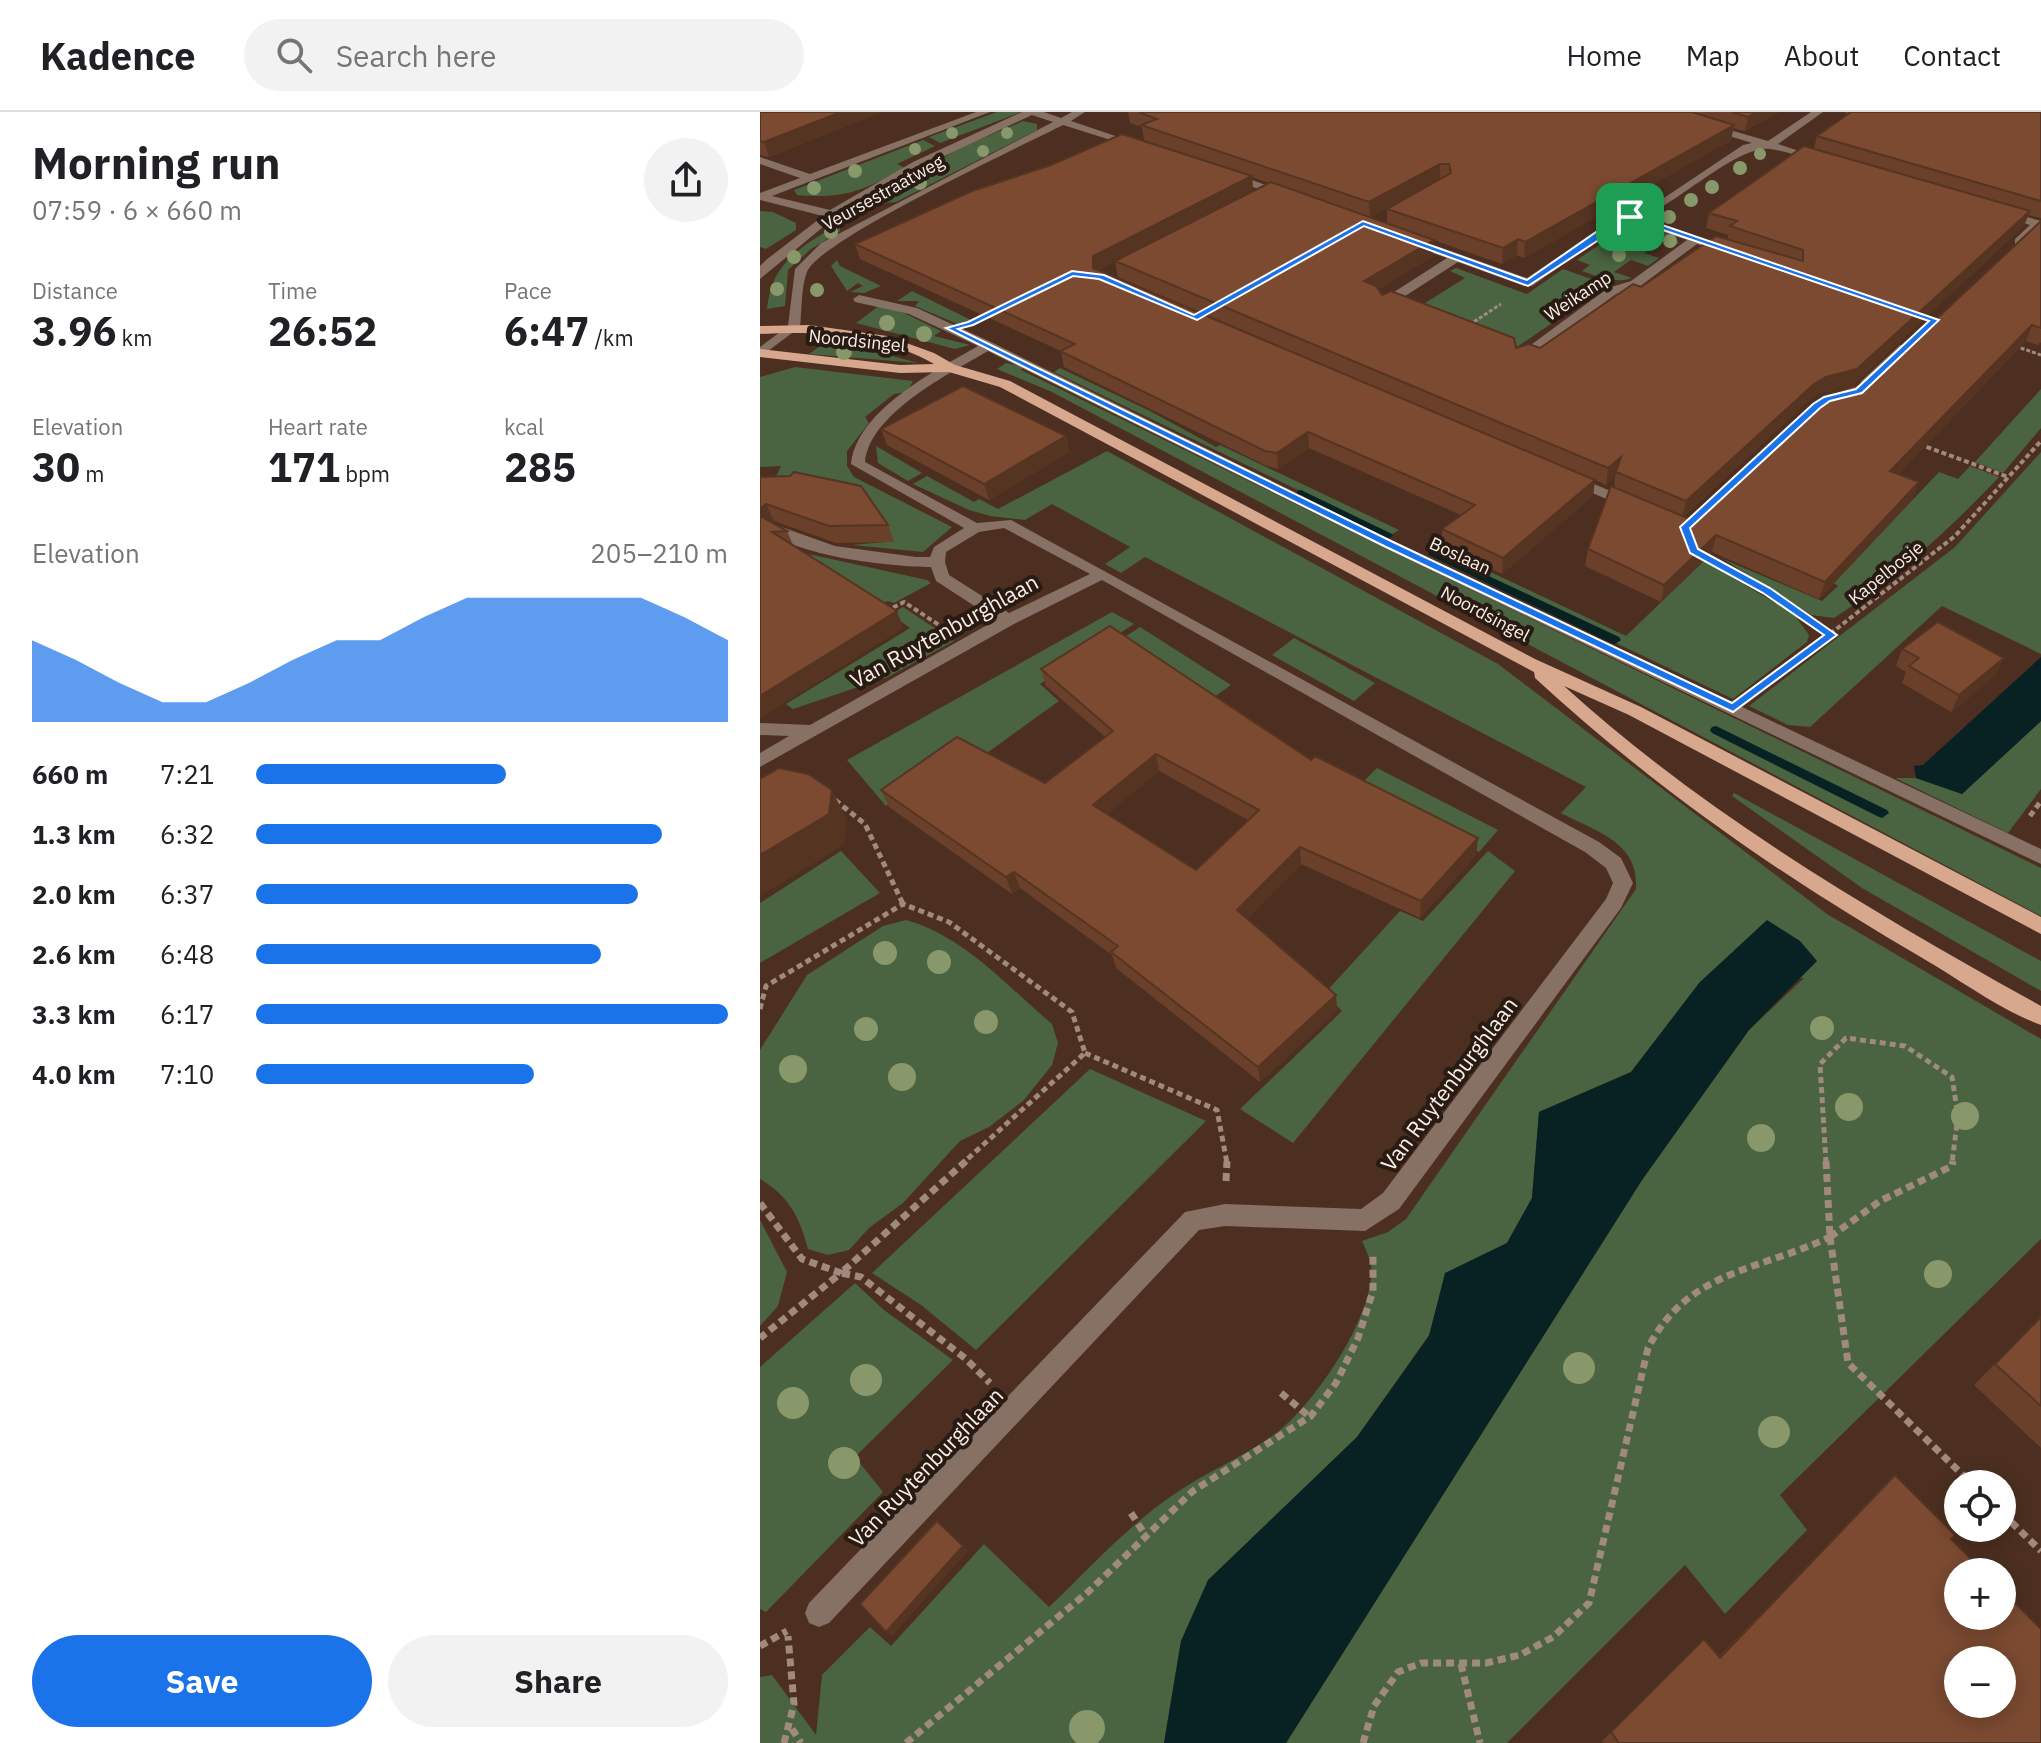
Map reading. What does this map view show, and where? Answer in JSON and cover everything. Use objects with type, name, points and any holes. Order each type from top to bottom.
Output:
[{"type":"main road","name":"Noordsingel","points":[[760,330],[794,327],[847,331],[930,355],[950,368],[1005,384],[1046,403],[1529,663],[1635,711],[2041,926]]},
{"type":"main road","name":"Noordsingel","points":[[760,353],[900,369],[950,368]]},
{"type":"main road","name":"Noordsingel","points":[[1529,663],[1583,716],[1755,848],[2041,1016]]},
{"type":"street","points":[[760,197],[985,112]]},
{"type":"street","points":[[1032,112],[1146,147]]},
{"type":"street","name":"Veursestraatweg","points":[[760,275],[769,263],[830,214],[926,159],[1032,112]]},
{"type":"street","name":"Veursestraatweg","points":[[794,327],[801,269],[825,246],[1080,112]]},
{"type":"street","points":[[1656,112],[1829,162]]},
{"type":"street","name":"Weikamp","points":[[1398,237],[1528,283],[1615,223],[1656,208],[1747,147],[1770,145],[1818,112]]},
{"type":"street","points":[[760,160],[810,178]]},
{"type":"street","points":[[1219,171],[1297,200]]},
{"type":"street","points":[[1257,197],[1270,190]]},
{"type":"street","points":[[760,197],[870,220]]},
{"type":"street","points":[[1993,211],[2040,225]]},
{"type":"street","points":[[1630,217],[1724,248]]},
{"type":"street","points":[[2004,256],[2040,225]]},
{"type":"street","name":"Weikamp","points":[[1523,356],[1612,291],[1635,284],[1696,239]]},
{"type":"street","points":[[1384,304],[1456,258]]},
{"type":"street","name":"Boslaan","points":[[859,299],[913,311],[988,346],[1388,544],[2041,857]]},
{"type":"street","points":[[760,353],[794,327]]},
{"type":"street","points":[[1838,396],[1859,391],[1914,340]]},
{"type":"street","points":[[988,346],[950,368],[867,433],[859,448],[858,464],[975,528],[939,550],[937,562],[942,578],[1008,620]]},
{"type":"street","points":[[1553,471],[1641,508]]},
{"type":"street","name":"Van Ruytenburghlaan","points":[[819,1613],[1193,1220],[1225,1215],[1365,1220],[1391,1201],[1614,903],[1623,883],[1614,863],[1592,847],[1102,574],[1006,523],[975,528]]},
{"type":"street","points":[[773,529],[801,542],[906,563],[937,562]]},
{"type":"street","name":"Van Ruytenburghlaan","points":[[760,761],[1008,620],[1102,574]]},
{"type":"street","points":[[760,729],[812,731]]},
{"type":"path","points":[[1491,311],[1461,330],[1523,356]]},
{"type":"path","points":[[1914,314],[1950,325]]},
{"type":"path","points":[[2004,343],[2041,355]]},
{"type":"path","points":[[1905,439],[2008,477]]},
{"type":"path","name":"Kapelbosje","points":[[1733,708],[1955,536],[2041,441]]},
{"type":"path","points":[[1694,551],[1767,590],[1831,635]]},
{"type":"path","points":[[885,611],[904,602],[966,644]]},
{"type":"path","points":[[832,797],[865,824],[903,904],[949,922],[1072,1012],[1085,1053],[1217,1110],[1227,1163],[1225,1215]]},
{"type":"path","points":[[760,1009],[766,986],[903,904]]},
{"type":"path","points":[[1363,1743],[1365,1726],[1383,1687],[1417,1663],[1461,1664],[1512,1658],[1564,1631],[1589,1603],[1648,1348],[1656,1325],[1664,1316],[1693,1291],[1830,1237],[1881,1200],[1924,1183],[1952,1166],[1958,1116],[1952,1077],[1905,1046],[1846,1038],[1820,1064],[1830,1237],[1848,1363],[1958,1470]]},
{"type":"path","points":[[760,1338],[841,1273],[1085,1053]]},
{"type":"path","points":[[760,1203],[802,1259],[861,1277],[966,1359],[1015,1408]]},
{"type":"path","points":[[906,1743],[1090,1590],[1144,1533],[1196,1489],[1310,1417],[1342,1368],[1373,1303],[1379,1270],[1365,1220]]},
{"type":"path","points":[[1281,1393],[1310,1417]]},
{"type":"path","points":[[1131,1513],[1144,1533]]},
{"type":"path","points":[[2016,1527],[2041,1551]]},
{"type":"path","points":[[784,1743],[792,1729],[793,1683],[787,1631]]},
{"type":"path","points":[[1461,1664],[1480,1743]]},
{"type":"path","points":[[792,1729],[801,1743]]},
{"type":"green space","points":[[997,112],[1021,112],[940,143],[929,137]]},
{"type":"green space","points":[[1023,121],[1037,124],[1037,130],[896,202],[882,203],[871,198],[962,147]]},
{"type":"green space","points":[[923,140],[935,146],[897,164],[905,168],[865,188],[828,196],[797,195],[794,190]]},
{"type":"green space","points":[[760,211],[773,212],[796,223],[796,230],[766,249],[760,247]]},
{"type":"green space","points":[[840,227],[840,231],[811,249],[788,270],[785,306],[767,309],[772,287],[786,262],[811,241]]},
{"type":"green space","points":[[1646,227],[1676,237],[1679,244],[1660,241],[1644,253],[1659,258],[1648,266],[1631,260],[1614,272],[1632,278],[1626,280],[1613,280],[1582,271],[1590,265],[1577,260],[1622,229],[1636,233]]},
{"type":"green space","points":[[837,260],[840,266],[881,286],[864,293],[850,292],[863,286],[858,283],[847,291],[831,266]]},
{"type":"green space","points":[[1456,268],[1527,294],[1563,269],[1608,285],[1517,347],[1469,329],[1471,323],[1467,320],[1459,325],[1422,305],[1465,278],[1450,271]]},
{"type":"green space","points":[[912,291],[971,320],[960,325],[915,306],[919,301],[897,301]]},
{"type":"green space","points":[[879,306],[904,313],[941,331],[934,336],[970,345],[955,349],[856,323]]},
{"type":"green space","points":[[830,339],[918,363],[809,354]]},
{"type":"green space","points":[[1006,363],[1023,367],[1021,370],[2041,868],[2041,916],[1052,392],[997,369]]},
{"type":"green space","points":[[795,367],[913,381],[907,392],[894,394],[865,417],[869,423],[847,451],[847,466],[854,477],[952,527],[923,552],[852,545],[885,542],[885,532],[774,481],[781,466],[760,467],[760,377]]},
{"type":"green space","points":[[1060,368],[1216,447],[1220,445],[1399,530],[1391,535],[1054,372]]},
{"type":"green space","points":[[2041,389],[2041,428],[2003,473],[1975,462]]},
{"type":"green space","points":[[876,446],[922,473],[908,481],[878,463]]},
{"type":"green space","points":[[1107,451],[1498,664],[1827,914],[2041,1039],[2041,1239],[1780,1495],[1807,1530],[1725,1614],[1685,1565],[1507,1743],[1286,1743],[1642,1180],[1749,1030],[1804,978],[1700,982],[1631,1072],[1539,1112],[1532,1198],[1507,1243],[1446,1273],[1429,1335],[1357,1437],[1323,1470],[1181,1641],[1164,1743],[760,1743],[760,1677],[772,1675],[816,1735],[822,1675],[870,1627],[891,1646],[984,1544],[1049,1607],[1126,1532],[1159,1505],[1267,1439],[1294,1417],[1341,1354],[1364,1306],[1371,1264],[1362,1241],[1388,1232],[1406,1219],[1636,889],[1631,860],[1623,849],[1601,833],[1561,813],[1586,787],[1145,557],[1121,573],[1105,564],[1130,547],[1052,504],[1025,520],[990,516],[969,510],[913,484],[927,476],[974,502],[979,499],[998,509]]},
{"type":"green space","points":[[2041,452],[2041,654],[1942,606],[1810,727],[1788,725],[1749,706],[1955,547]]},
{"type":"green space","points":[[1970,466],[1999,477],[1921,553],[1834,618],[1811,615],[1723,559],[1822,601],[1838,586],[1834,583],[1939,472],[1958,479]]},
{"type":"green space","points":[[790,550],[931,583],[894,603],[887,601],[880,606]]},
{"type":"green space","points":[[1704,561],[1794,614],[1809,635],[1807,642],[1733,699],[1476,576],[1484,569],[1626,636]]},
{"type":"green space","points":[[903,607],[954,641],[888,677],[793,709],[786,704],[910,628],[891,614]]},
{"type":"green space","points":[[1112,612],[1134,624],[1040,684],[1059,701],[980,758],[963,750],[886,806],[847,760]]},
{"type":"green space","points":[[1140,627],[1231,685],[1207,702],[1117,642]]},
{"type":"green space","points":[[1294,638],[1375,683],[1354,701],[1272,655]]},
{"type":"green space","points":[[2041,721],[2041,789],[2008,833],[1895,778],[1916,778],[1962,794]]},
{"type":"green space","points":[[1377,768],[1498,830],[1479,852],[1356,789]]},
{"type":"green space","points":[[1734,793],[2041,961],[2041,991],[1862,888],[1732,796]]},
{"type":"green space","points":[[841,851],[880,893],[760,963],[760,903]]},
{"type":"green space","points":[[1488,851],[1515,871],[1293,1143],[1240,1109],[1342,1011],[1324,994],[1400,911],[1423,921]]},
{"type":"green space","points":[[906,920],[947,938],[984,964],[1052,1024],[1058,1043],[1052,1065],[1024,1100],[989,1127],[960,1141],[903,1203],[869,1228],[849,1250],[828,1255],[808,1249],[801,1227],[786,1200],[760,1179],[760,1050],[807,975],[883,926]]},
{"type":"green space","points":[[1090,1069],[1206,1121],[976,1350],[921,1305],[872,1273]]},
{"type":"green space","points":[[760,1220],[787,1272],[778,1306],[760,1326]]},
{"type":"green space","points":[[855,1283],[884,1310],[953,1360],[855,1457],[883,1492],[766,1612],[760,1609],[760,1367]]},
{"type":"water","points":[[2041,657],[2041,721],[1962,794],[1916,778],[1914,766],[1923,765]]},
{"type":"water","points":[[1767,920],[1800,941],[1817,961],[1749,1030],[1642,1180],[1286,1743],[1164,1743],[1181,1641],[1208,1580],[1357,1437],[1429,1336],[1445,1273],[1507,1243],[1532,1198],[1539,1112],[1631,1072],[1700,982]]},
{"type":"building","points":[[760,112],[841,112],[764,142],[760,141]]},
{"type":"building","points":[[1138,112],[1692,112],[1734,125],[1525,242],[1518,239],[1503,248],[1387,209],[1451,173],[1449,164],[1440,164],[1369,202],[1141,125],[1157,119]]},
{"type":"building","points":[[1732,112],[1756,112],[1748,117]]},
{"type":"building","points":[[1851,112],[2041,112],[2041,201],[1817,136]]},
{"type":"building","points":[[1122,134],[1252,176],[1093,256],[1093,268],[1595,480],[1503,558],[1442,529],[1475,505],[1308,432],[1277,453],[1265,451],[1060,351],[1075,344],[855,244],[972,191],[1051,165]]},
{"type":"building","points":[[1804,146],[2030,211],[1857,369],[1826,377],[1814,384],[1686,501],[1616,472],[1621,457],[1608,468],[1115,261],[1271,182],[1434,240],[1364,281],[1376,286],[1382,295],[1391,291],[1514,338],[1516,348],[1529,344],[1540,348],[1633,284],[1641,287],[1716,236],[1803,261],[1803,250],[1730,226],[1737,221],[1709,213]]},
{"type":"building","points":[[2041,221],[2041,328],[2032,325],[1890,471],[1919,482],[1825,582],[1716,535],[1664,585],[1588,549],[1611,486],[1687,518],[1696,515],[1827,395],[1871,380]]},
{"type":"building","points":[[963,386],[1066,436],[984,484],[881,429]]},
{"type":"building","points":[[794,472],[861,486],[888,525],[829,526],[766,504],[760,509],[760,477],[790,476]]},
{"type":"building","points":[[760,516],[787,531],[772,532],[897,611],[760,696]]},
{"type":"building","points":[[1938,622],[2004,658],[1959,695],[1909,666],[1919,658],[1902,649]]},
{"type":"building","points":[[1110,626],[1311,760],[1315,756],[1478,838],[1421,901],[1300,847],[1237,910],[1336,995],[1258,1067],[1111,952],[1118,946],[1014,872],[1006,877],[881,790],[957,737],[1045,783],[1113,731],[1041,669]],"holes":[[[1156,754],[1259,810],[1196,870],[1093,805]]]},
{"type":"building","points":[[779,768],[808,774],[832,790],[829,814],[760,855],[760,779]]},
{"type":"building","points":[[2041,1317],[2041,1406],[1995,1364]]},
{"type":"building","points":[[1895,1475],[1944,1524],[1944,1542],[1954,1542],[1970,1558],[1944,1558],[1944,1630],[2016,1630],[2016,1604],[2041,1629],[2041,1743],[1619,1743],[1611,1732],[1704,1639],[1720,1658]]},
{"type":"building","points":[[937,1521],[963,1546],[886,1632],[860,1604]]},
{"type":"waterway","points":[[1301,493],[1388,536]]},
{"type":"waterway","points":[[1433,553],[1615,640]]},
{"type":"waterway","points":[[1716,730],[1882,813]]},
{"type":"route","points":[[1630,217],[1935,320],[1859,391],[1827,399],[1816,406],[1685,527],[1694,551],[1767,590],[1831,635],[1733,708],[1388,544],[950,328],[970,324],[1072,273],[1101,277],[1194,318],[1363,224],[1528,283],[1615,223],[1630,217]]}]
